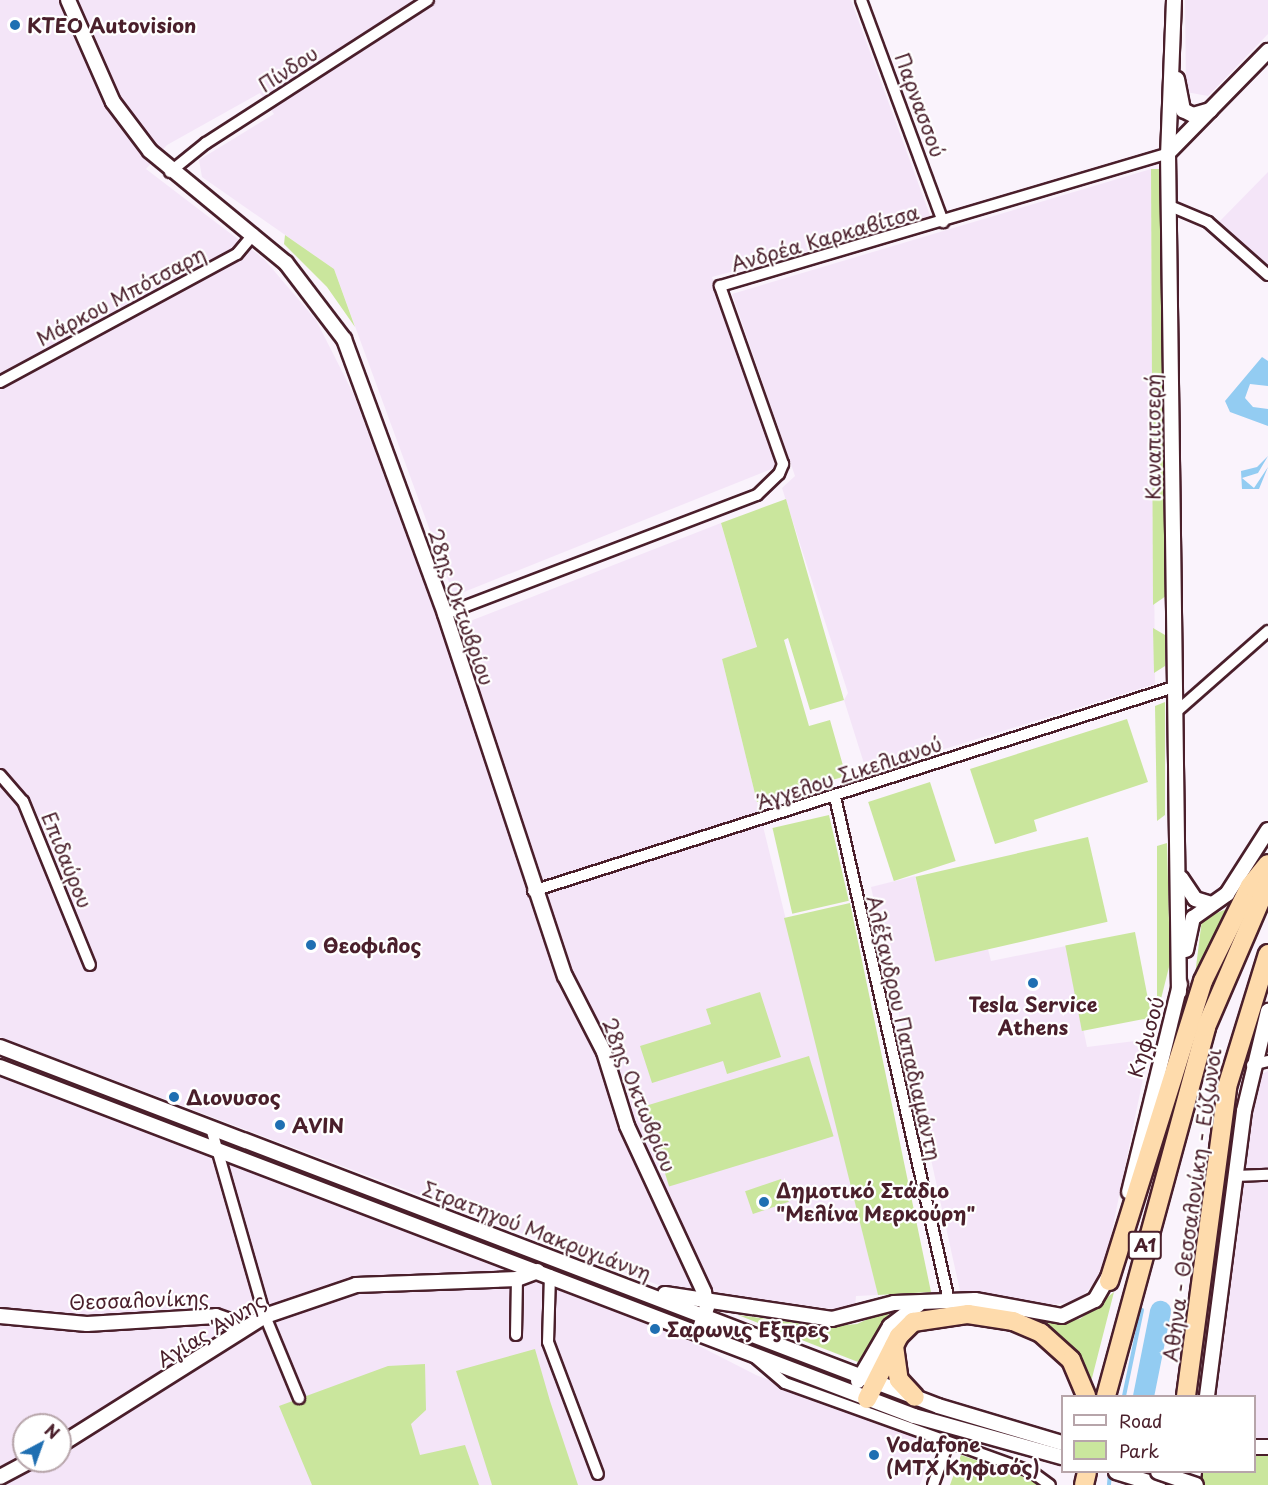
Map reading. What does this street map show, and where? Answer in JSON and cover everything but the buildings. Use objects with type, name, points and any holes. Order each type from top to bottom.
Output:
[{"type":"highway","points":[[1109,1281],[1203,981],[1234,913],[1268,864]]},
{"type":"highway","name":"Αθήνα - Θεσσαλονίκη - Εύζωνοι","points":[[1106,1395],[1206,1027],[1268,883]]},
{"type":"highway","name":"Αθήνα - Θεσσαλονίκη - Εύζωνοι","points":[[1186,1395],[1227,1087],[1268,954]]},
{"type":"highway","points":[[860,1396],[868,1378],[913,1322],[929,1316],[979,1314],[1013,1321],[1064,1351],[1082,1377],[1086,1395]]},
{"type":"highway","points":[[894,1346],[899,1380],[915,1397]]},
{"type":"street","name":"28ης Οκτωβρίου","points":[[68,0],[113,102],[170,172],[254,234],[306,284],[344,339],[445,614],[533,891],[565,976],[604,1052],[627,1126],[706,1307]]},
{"type":"street","name":"Πίνδου","points":[[170,172],[206,143],[428,0]]},
{"type":"street","name":"Καναπιτσερή","points":[[1174,0],[1168,153],[1179,992]]},
{"type":"street","name":"Παρνασσού","points":[[863,1],[943,222]]},
{"type":"street","points":[[1168,153],[1268,51]]},
{"type":"street","points":[[1173,62],[1181,108],[1193,115],[1211,110]]},
{"type":"street","name":"Ανδρέα Καρκαβίτσα","points":[[445,614],[761,492],[783,464],[720,286],[943,222],[1168,153]]},
{"type":"street","points":[[1170,206],[1208,222],[1268,275]]},
{"type":"street","name":"Μάρκου Μπότσαρη","points":[[0,382],[237,254],[254,234]]},
{"type":"street","points":[[1175,713],[1268,631]]},
{"type":"street","name":"Άγγελου Σικελιανού","points":[[533,891],[835,797],[1174,687]]},
{"type":"street","name":"Επιδαύρου","points":[[0,777],[23,801],[90,965]]},
{"type":"street","name":"Αλέξανδρου Παπαδιαμάντη","points":[[835,797],[950,1301]]},
{"type":"street","name":"Κηφισού","points":[[1109,1281],[1154,1076],[1179,992],[1190,923],[1211,904],[1227,894],[1268,831]]},
{"type":"street","points":[[1179,873],[1195,899],[1211,904]]},
{"type":"street","points":[[1207,1395],[1235,1176],[1252,1065],[1268,1011]]},
{"type":"street","name":"Στρατηγού Μακρυγιάννη","points":[[0,1047],[635,1290],[706,1307]]},
{"type":"street","points":[[1252,1065],[1268,1061]]},
{"type":"street","name":"Στρατηγού Μακρυγιάννη","points":[[0,1067],[699,1332],[860,1396],[932,1422],[1061,1457]]},
{"type":"street","points":[[211,1128],[215,1149],[265,1316],[299,1398]]},
{"type":"street","points":[[1235,1176],[1268,1175]]},
{"type":"street","points":[[543,1255],[548,1341],[598,1474]]},
{"type":"street","name":"Αγίας Άννης","points":[[72,1437],[265,1316],[356,1285],[517,1279],[544,1273]]},
{"type":"street","points":[[516,1335],[517,1279]]},
{"type":"street","points":[[706,1307],[832,1319],[894,1303],[918,1305],[987,1300],[1062,1316],[1090,1304],[1109,1281]]},
{"type":"street","points":[[868,1378],[890,1326],[918,1305]]},
{"type":"street","points":[[699,1332],[706,1307]]},
{"type":"street","points":[[706,1307],[938,1406],[1061,1443]]},
{"type":"street","name":"Θεσσαλονίκης","points":[[0,1316],[87,1324],[216,1316],[227,1320],[237,1333]]},
{"type":"street","points":[[747,1351],[786,1383],[1032,1472],[1050,1485]]},
{"type":"street","points":[[933,1485],[948,1443]]},
{"type":"street","points":[[1119,1473],[1158,1485]]},
{"type":"street","points":[[1161,1473],[1194,1485]]},
{"type":"shaded area","points":[[0,0],[851,0],[931,218],[712,277],[777,462],[774,468],[454,596],[334,269],[202,177],[199,160],[274,114],[260,93],[167,145],[146,169],[264,259],[316,320],[354,395],[442,632],[721,523],[757,648],[722,659],[878,1295],[856,1296],[855,1307],[841,1310],[661,1286],[0,1037]]},
{"type":"shaded area","points":[[1185,0],[1268,0],[1268,34],[1208,96],[1186,92]]},
{"type":"shaded area","points":[[1151,169],[1155,684],[867,773],[844,700],[848,693],[782,488],[795,476],[732,294]]},
{"type":"shaded area","points":[[1268,172],[1268,265],[1219,222]]},
{"type":"shaded area","points":[[915,876],[935,961],[988,949],[991,961],[1066,946],[1087,1047],[1151,1039],[1103,1275],[1077,1301],[1049,1305],[960,1291],[871,887]]},
{"type":"shaded area","points":[[1268,1071],[1268,1170],[1245,1170],[1257,1076]]},
{"type":"shaded area","points":[[0,1075],[664,1328],[756,1375],[934,1445],[920,1485],[0,1485]]},
{"type":"shaded area","points":[[1268,1179],[1268,1442],[1256,1442],[1256,1395],[1212,1395],[1241,1184]]},
{"type":"green space","points":[[1151,169],[1159,169],[1164,180],[1166,596],[1153,605]]},
{"type":"green space","points":[[285,235],[334,269],[355,327],[327,287],[284,244]]},
{"type":"green space","points":[[786,499],[844,700],[810,710],[788,638],[784,640],[809,726],[830,720],[846,776],[757,802],[722,659],[757,647],[721,523]]},
{"type":"green space","points":[[1153,628],[1165,635],[1165,666],[1154,673]]},
{"type":"green space","points":[[1165,702],[1165,815],[1157,821],[1155,706]]},
{"type":"green space","points":[[1127,719],[1148,782],[1034,820],[1037,831],[995,844],[970,769]]},
{"type":"green space","points":[[930,782],[956,861],[894,881],[868,802]]},
{"type":"green space","points":[[829,815],[849,901],[792,914],[772,828]]},
{"type":"green space","points":[[1088,837],[1108,922],[935,962],[916,877]]},
{"type":"green space","points":[[1167,843],[1170,963],[1151,1039],[1157,1012],[1157,846]]},
{"type":"green space","points":[[850,903],[931,1292],[878,1295],[784,918]]},
{"type":"green space","points":[[1229,908],[1197,974],[1195,975],[1202,919]]},
{"type":"green space","points":[[1135,932],[1152,1017],[1082,1031],[1065,946]]},
{"type":"green space","points":[[760,992],[781,1057],[727,1074],[723,1061],[652,1083],[640,1046],[711,1024],[706,1009]]},
{"type":"green space","points":[[809,1056],[834,1136],[669,1187],[645,1106]]},
{"type":"green space","points":[[781,1179],[789,1202],[753,1214],[745,1191]]},
{"type":"green space","points":[[1114,1292],[1090,1381],[1041,1323],[1080,1319]]},
{"type":"green space","points":[[890,1312],[858,1362],[738,1315],[825,1327],[857,1324],[881,1313]]},
{"type":"green space","points":[[535,1349],[578,1485],[492,1485],[456,1371]]},
{"type":"green space","points":[[425,1364],[426,1410],[411,1424],[420,1455],[465,1445],[479,1485],[312,1485],[279,1406],[388,1366]]},
{"type":"green space","points":[[961,1455],[1035,1481],[1042,1485],[950,1485]]},
{"type":"green space","points":[[1256,1456],[1268,1456],[1268,1485],[1198,1485],[1201,1473],[1256,1473]]},
{"type":"water","points":[[1262,357],[1268,361],[1268,386],[1250,384],[1245,398],[1253,407],[1268,409],[1268,426],[1230,412],[1225,401]]},
{"type":"water","points":[[1268,456],[1258,473],[1242,478],[1254,488],[1268,467],[1259,489],[1242,489],[1241,471],[1257,467]]},
{"type":"waterway","points":[[1124,1395],[1142,1310]]},
{"type":"waterway","points":[[1143,1395],[1160,1311]]},
{"type":"waterway","points":[[1109,1485],[1110,1473]]},
{"type":"place","name":"ΚΤΕΟ Autovision","points":[[15,25]]},
{"type":"place","name":"Θεοφιλος","points":[[311,945]]},
{"type":"place","name":"Tesla Service Athens","points":[[1033,983]]},
{"type":"place","name":"Διονυσος","points":[[174,1097]]},
{"type":"place","name":"AVIN","points":[[280,1125]]},
{"type":"place","name":"Δημοτικό Στάδιο \"Μελίνα Μερκούρη\"","points":[[764,1202]]},
{"type":"place","name":"Σαρωνις Εξπρες","points":[[655,1329]]},
{"type":"place","name":"Vodafone (MTX Κηφισός)","points":[[874,1455]]}]
